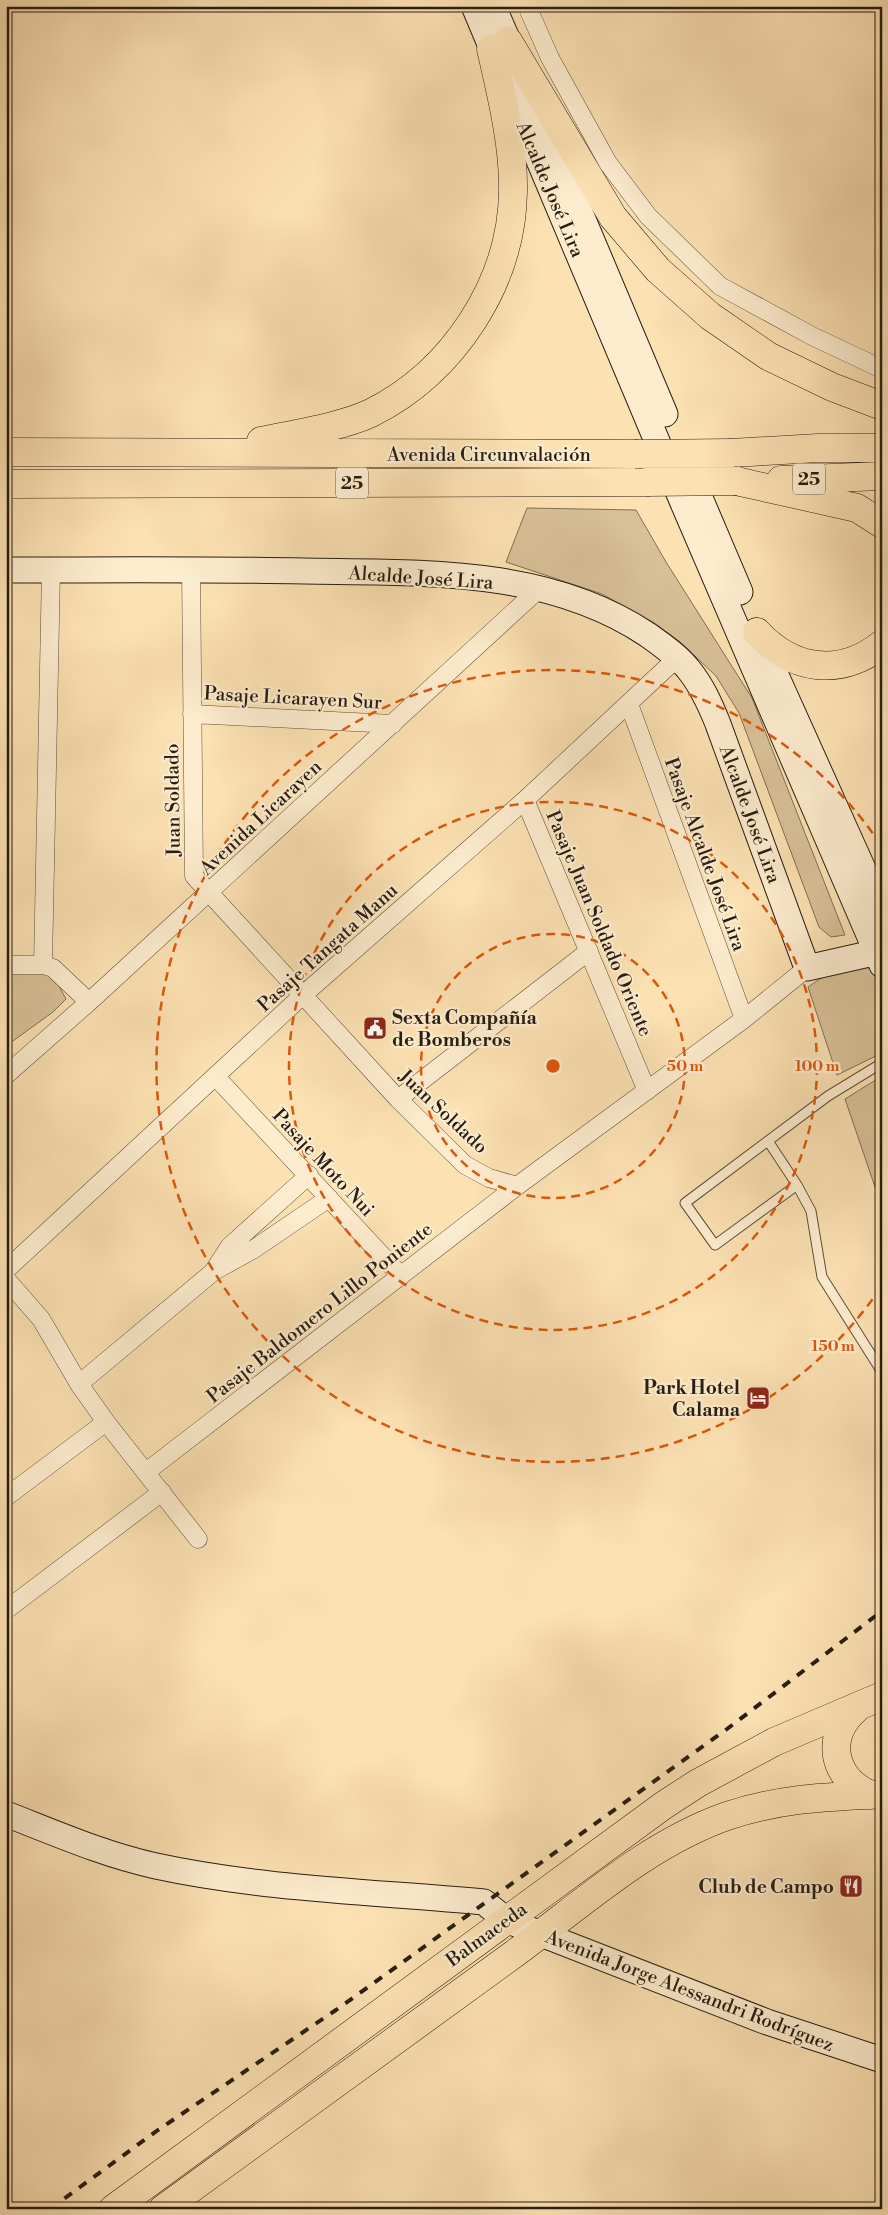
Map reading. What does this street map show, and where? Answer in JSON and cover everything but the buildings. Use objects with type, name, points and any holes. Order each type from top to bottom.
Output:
[{"type":"main road","points":[[500,45],[613,217],[658,270],[710,316],[768,356],[832,388],[882,406]]},
{"type":"main road","points":[[207,453],[315,430],[369,414],[390,402],[427,375],[459,341],[484,302],[494,280],[502,259],[512,213],[513,190],[500,45]]},
{"type":"main road","name":"Avenida Circunvalación","points":[[6,452],[635,454],[731,453],[818,448],[882,448]]},
{"type":"main road","name":"Avenida Circunvalación","points":[[6,484],[647,482],[882,476]]},
{"type":"main road","points":[[737,481],[820,498],[857,508],[882,524]]},
{"type":"main road","points":[[757,632],[775,650],[788,658],[817,665],[846,663],[860,658],[882,644]]},
{"type":"main road","name":"Balmaceda","points":[[113,2209],[657,1810],[698,1783],[774,1742],[882,1696]]},
{"type":"main road","points":[[857,1708],[848,1715],[842,1725],[838,1736],[837,1758],[846,1777],[853,1784],[876,1794]]},
{"type":"main road","name":"Balmaceda","points":[[164,2209],[646,1857],[671,1841],[698,1828],[745,1811],[783,1801],[812,1797],[876,1794]]},
{"type":"street","name":"Alcalde José Lira","points":[[474,6],[500,45],[757,632],[882,911]]},
{"type":"street","name":"Alcalde José Lira","points":[[6,570],[191,568],[438,574],[540,588],[581,601],[621,619],[656,641],[677,658],[700,686],[710,704],[808,968],[880,956],[682,503],[500,45],[493,6]]},
{"type":"street","points":[[527,6],[550,58],[608,163],[648,216],[720,286],[812,336],[882,370]]},
{"type":"street","name":"Juan Soldado","points":[[191,568],[194,876],[398,1099],[465,1165],[489,1178],[517,1186]]},
{"type":"street","points":[[43,965],[51,570]]},
{"type":"street","name":"Avenida Licarayen","points":[[6,1075],[89,1002],[540,588]]},
{"type":"street","name":"Pasaje Tangata Manu","points":[[8,1282],[216,1077],[303,995],[526,800],[677,658]]},
{"type":"street","name":"Pasaje Alcalde José Lira","points":[[629,704],[744,1019]]},
{"type":"street","name":"Pasaje Licarayen Sur","points":[[192,714],[393,724]]},
{"type":"street","name":"Pasaje Juan Soldado Oriente","points":[[526,800],[647,1091]]},
{"type":"street","points":[[398,1099],[589,951]]},
{"type":"street","points":[[6,965],[43,965],[53,968],[89,1002]]},
{"type":"street","points":[[517,1186],[744,1019],[808,968]]},
{"type":"street","name":"Pasaje Moto Nui","points":[[216,1077],[401,1276]]},
{"type":"street","points":[[213,1272],[230,1246],[309,1175]]},
{"type":"street","name":"Pasaje Baldomero Lillo Poniente","points":[[146,1472],[517,1186]]},
{"type":"street","points":[[79,1384],[213,1272],[254,1250],[329,1198]]},
{"type":"street","points":[[8,1282],[41,1318],[79,1384],[109,1420],[198,1540]]},
{"type":"street","points":[[6,1497],[109,1420]]},
{"type":"street","points":[[6,1610],[162,1492]]},
{"type":"street","name":"Avenida Jorge Alessandri Rodríguez","points":[[6,1814],[98,1849],[155,1866],[270,1884],[484,1902],[506,1920],[541,1934],[767,2022],[882,2060]]},
{"type":"lane","points":[[797,1185],[716,1245],[685,1203],[828,1096],[882,1063]]},
{"type":"lane","points":[[768,1141],[797,1185],[811,1211],[822,1277],[882,1372]]},
{"type":"shaded area","points":[[527,508],[636,510],[666,562],[752,698],[845,935],[831,937],[819,927],[739,713],[716,676],[680,642],[654,623],[602,594],[506,562]]},
{"type":"shaded area","points":[[852,966],[877,969],[882,983],[882,1053],[837,1075],[808,987],[824,976]]},
{"type":"shaded area","points":[[44,971],[59,986],[66,999],[53,1012],[6,1046],[6,973]]},
{"type":"shaded area","points":[[882,1076],[882,1185],[875,1187],[845,1099]]},
{"type":"railway","points":[[50,2209],[158,2130],[336,2010],[727,1729],[882,1611]]},
{"type":"place","name":"Sexta Compañía de Bomberos","points":[[375,1028]]},
{"type":"place","name":"Park Hotel Calama","points":[[758,1398]]},
{"type":"place","name":"Club de Campo","points":[[851,1886]]}]
